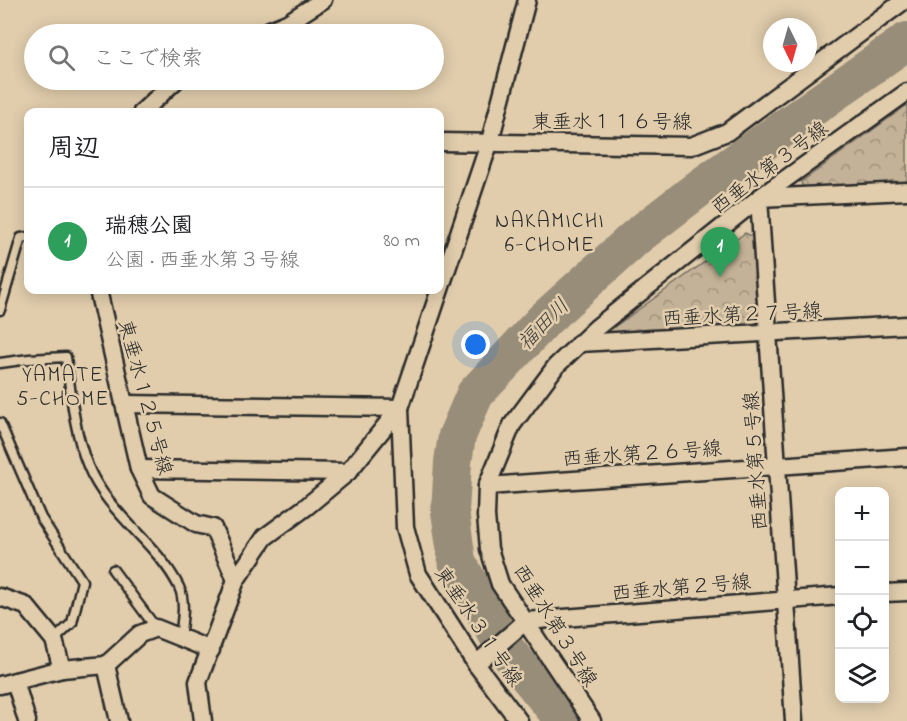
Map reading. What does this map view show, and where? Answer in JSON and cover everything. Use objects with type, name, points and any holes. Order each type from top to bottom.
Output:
[{"type":"street","points":[[287,24],[323,0]]},
{"type":"street","points":[[444,270],[490,141],[527,0]]},
{"type":"street","name":"東垂水１１６号線","points":[[444,142],[691,146],[728,132],[905,0]]},
{"type":"street","points":[[146,108],[165,90]]},
{"type":"street","name":"西垂水第３号線","points":[[592,721],[500,584],[489,549],[486,516],[487,486],[512,425],[556,366],[579,343],[759,198],[907,92]]},
{"type":"street","points":[[759,198],[907,190]]},
{"type":"street","name":"西垂水第５号線","points":[[759,198],[794,721]]},
{"type":"street","name":"東垂水１２５号線","points":[[99,294],[139,469],[152,496],[196,524],[213,528],[236,580]]},
{"type":"street","points":[[202,721],[198,682],[236,580],[265,537],[348,472],[400,408],[436,294]]},
{"type":"street","name":"西垂水第２７号線","points":[[579,343],[907,325]]},
{"type":"street","points":[[124,405],[400,408]]},
{"type":"street","name":"東垂水３１号線","points":[[400,408],[405,527],[418,574],[476,664],[519,721]]},
{"type":"street","name":"西垂水第２６号線","points":[[487,486],[777,464],[907,457]]},
{"type":"street","points":[[139,469],[348,472]]},
{"type":"street","points":[[889,593],[907,592]]},
{"type":"street","name":"西垂水第２号線","points":[[526,621],[835,596]]},
{"type":"street","points":[[0,597],[26,606],[54,640],[62,669]]},
{"type":"street","points":[[476,664],[526,621]]},
{"type":"street","points":[[27,721],[7,683],[62,669],[106,665],[140,634],[156,628],[211,650]]},
{"type":"street","points":[[106,665],[119,721]]},
{"type":"lane","points":[[0,310],[21,238],[24,238]]},
{"type":"lane","points":[[0,363],[66,357],[74,415],[87,466],[103,495],[124,522],[157,556],[180,588],[183,612],[180,638]]},
{"type":"lane","points":[[0,423],[41,518],[82,581],[72,623],[54,640]]},
{"type":"lane","points":[[113,570],[156,628]]},
{"type":"green space","points":[[907,105],[907,183],[803,188],[801,182]]},
{"type":"green space","points":[[745,233],[754,237],[760,317],[753,327],[611,337],[610,330]]},
{"type":"waterway","name":"福田川","points":[[562,721],[504,647],[457,561],[450,511],[453,462],[457,436],[475,394],[545,319],[636,237],[702,186],[907,41]]},
{"type":"place","name":"瑞穂公園","points":[[720,277]]},
{"type":"district","name":"NAKAMICHI 6-CHOME","points":[[550,232]]},
{"type":"district","name":"YAMATE 5-CHOME","points":[[63,386]]}]
